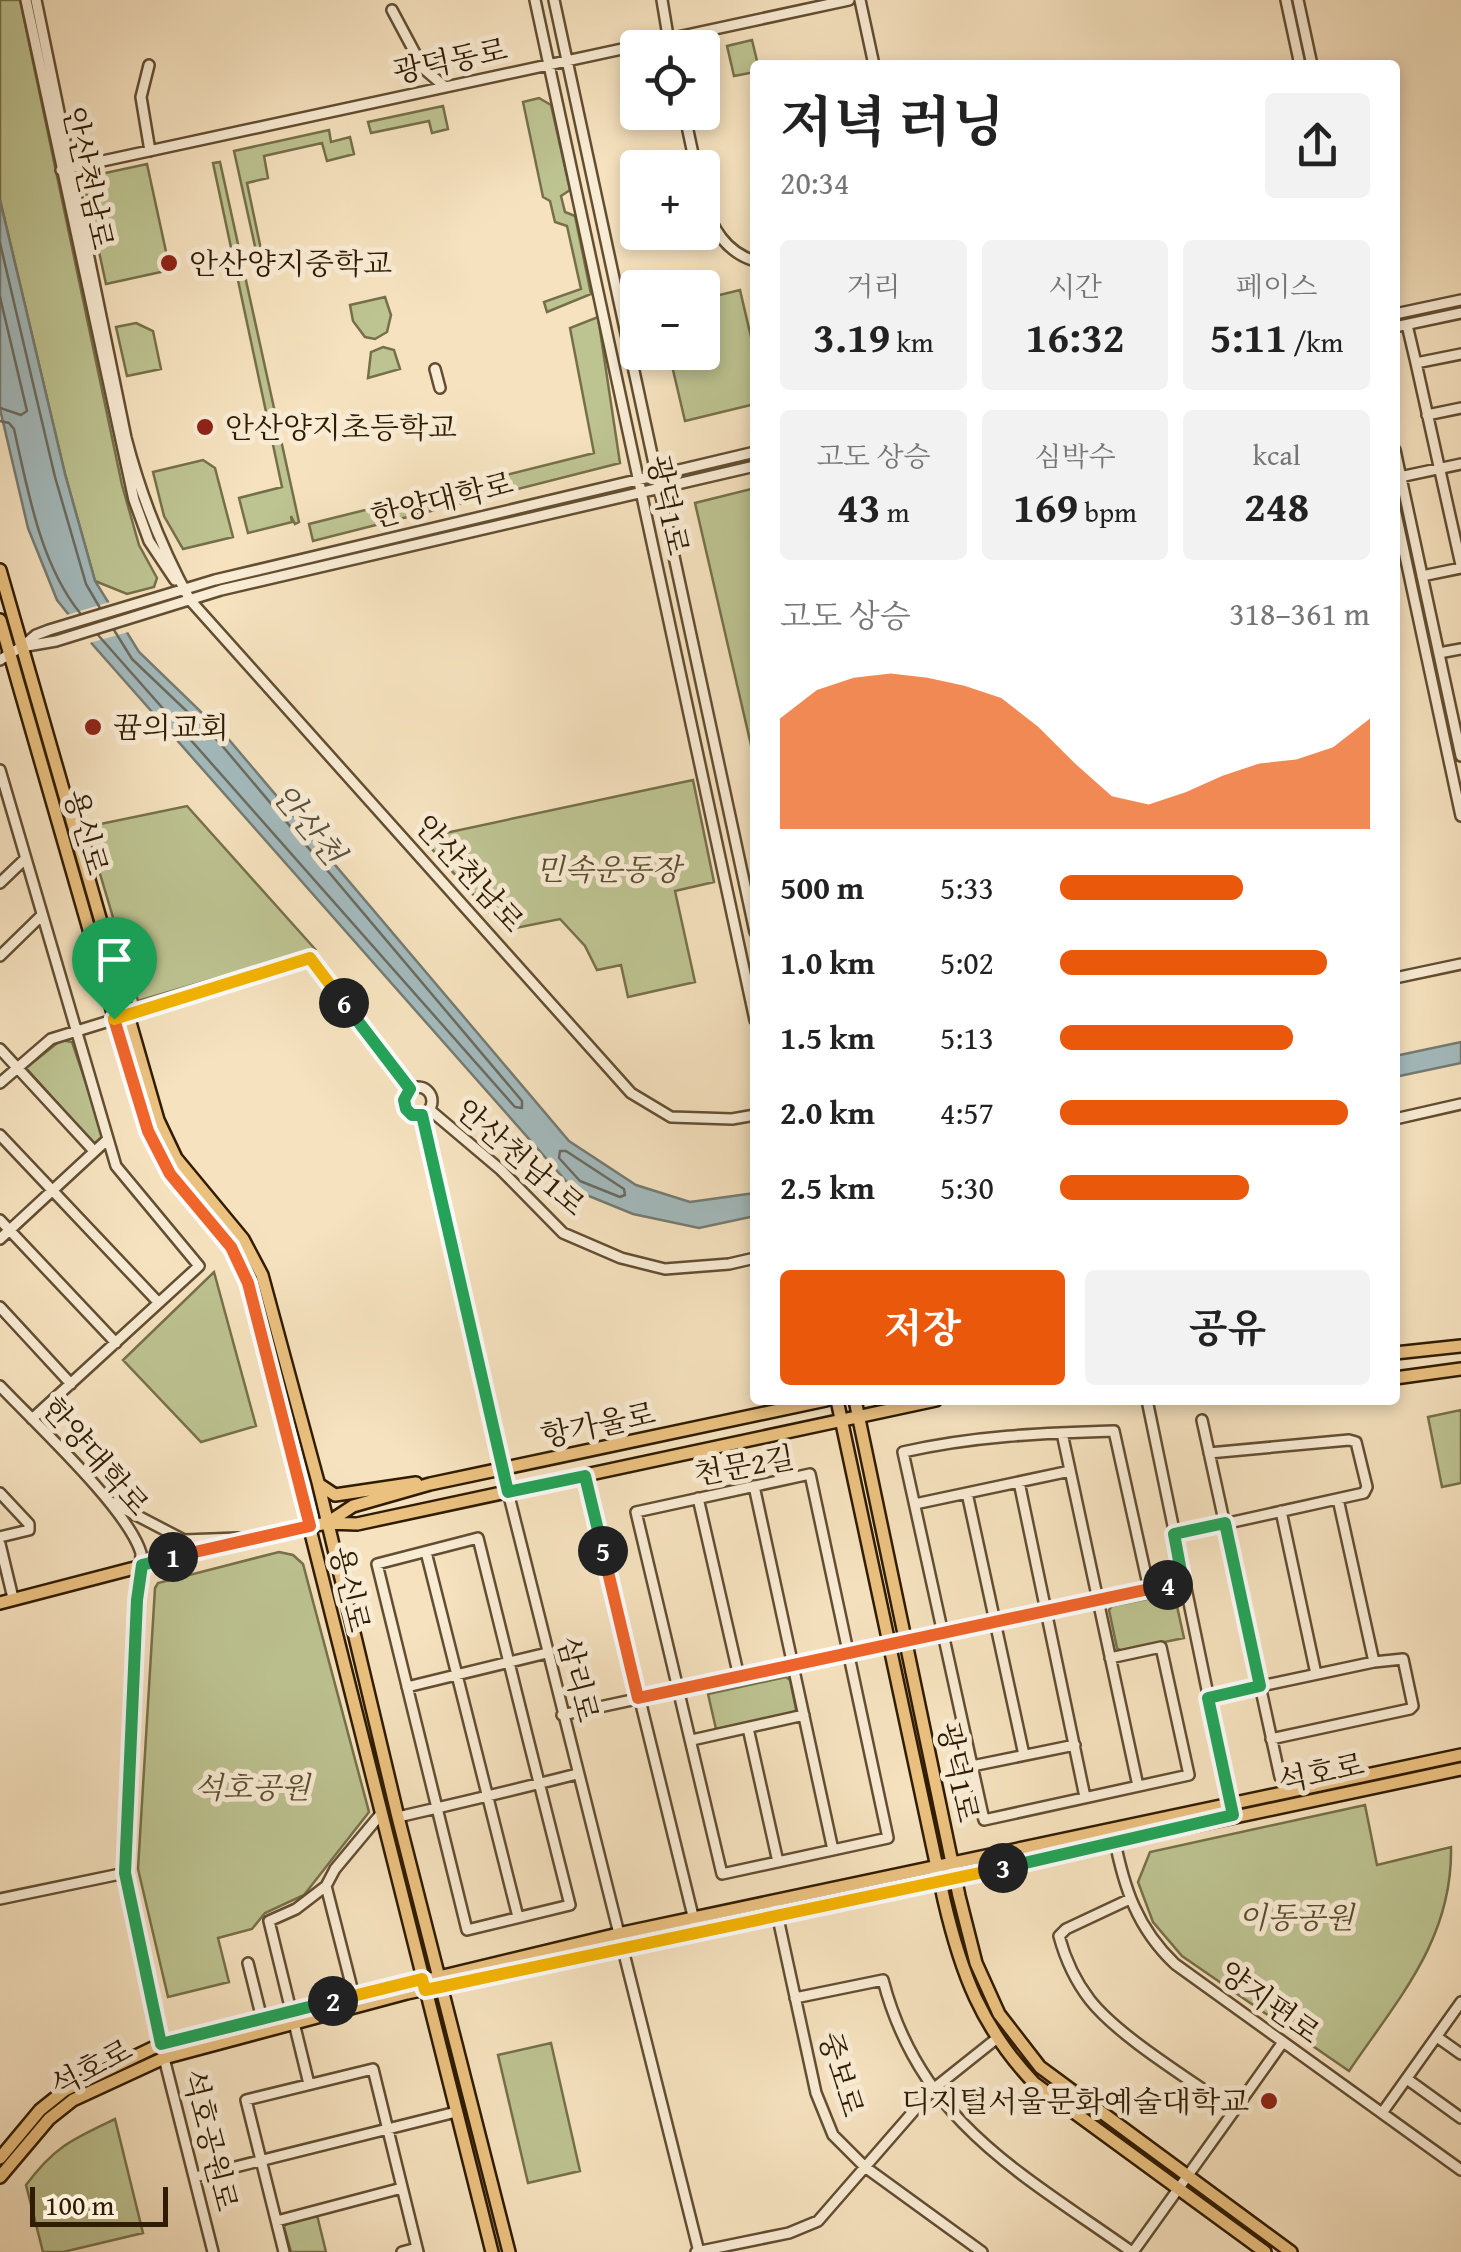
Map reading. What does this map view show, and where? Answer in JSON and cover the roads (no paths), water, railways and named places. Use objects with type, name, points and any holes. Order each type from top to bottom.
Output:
[{"type":"main road","name":"용신로","points":[[0,570],[10,653],[129,1014],[158,1120],[176,1158],[243,1239],[262,1276],[318,1482],[398,1817],[509,2252]]},
{"type":"main road","name":"용신로","points":[[0,620],[148,1131],[170,1174],[231,1247],[248,1283],[492,2252]]},
{"type":"main road","points":[[1400,1352],[1461,1346]]},
{"type":"main road","points":[[1400,1377],[1461,1369]]},
{"type":"main road","name":"항가울로","points":[[327,1523],[353,1506],[430,1484],[803,1405]]},
{"type":"main road","name":"광덕1로","points":[[838,1405],[957,1955],[978,2007],[996,2039],[1034,2083],[1265,2252]]},
{"type":"main road","name":"광덕1로","points":[[856,1405],[955,1878],[986,1991],[1016,2038],[1052,2077],[1290,2252]]},
{"type":"main road","name":"항가울로","points":[[7,1600],[246,1539],[327,1523],[357,1524],[908,1405]]},
{"type":"main road","points":[[318,1482],[336,1495],[402,1484],[430,1484]]},
{"type":"main road","name":"석호로","points":[[0,2177],[49,2118],[73,2100],[164,2058],[354,1996],[622,1948],[1116,1843],[1232,1809],[1461,1755]]},
{"type":"main road","name":"석호로","points":[[439,1981],[618,1934],[1113,1829],[1461,1769]]},
{"type":"main road","name":"석호로","points":[[0,2158],[40,2110],[65,2090],[161,2044],[262,2019],[293,2018],[424,1984]]},
{"type":"street","name":"안산천남로","points":[[26,0],[66,169]]},
{"type":"street","name":"안산천남로","points":[[36,0],[66,169],[134,500],[149,541],[167,572],[632,1093],[671,1117],[750,1116]]},
{"type":"street","name":"광덕1로","points":[[535,0],[750,997]]},
{"type":"street","name":"광덕1로","points":[[554,0],[750,909]]},
{"type":"street","points":[[662,0],[667,30]]},
{"type":"street","name":"광덕동로","points":[[720,31],[849,0]]},
{"type":"street","points":[[860,0],[873,60]]},
{"type":"street","points":[[1286,0],[1299,60]]},
{"type":"street","points":[[1298,0],[1311,60]]},
{"type":"street","points":[[392,10],[423,68],[445,87]]},
{"type":"street","name":"광덕동로","points":[[66,169],[620,52]]},
{"type":"street","points":[[149,65],[140,97],[150,151]]},
{"type":"street","points":[[720,236],[727,246],[750,258]]},
{"type":"street","points":[[1400,313],[1461,300]]},
{"type":"street","points":[[1400,327],[1461,313]]},
{"type":"street","points":[[1407,325],[1461,566],[1422,576]]},
{"type":"street","points":[[1416,364],[1461,354]]},
{"type":"street","points":[[435,369],[440,388]]},
{"type":"street","points":[[1428,415],[1461,408]]},
{"type":"street","name":"한양대학로","points":[[10,653],[36,634],[184,590],[750,453]]},
{"type":"street","points":[[1400,477],[1461,464]]},
{"type":"street","name":"한양대학로","points":[[10,653],[190,600],[750,467]]},
{"type":"street","points":[[1400,485],[1461,756]]},
{"type":"street","points":[[1400,532],[1461,816]]},
{"type":"street","points":[[1439,654],[1461,649]]},
{"type":"street","points":[[0,770],[116,1166],[199,1266],[32,1420]]},
{"type":"street","points":[[0,808],[9,799]]},
{"type":"street","points":[[0,883],[26,859]]},
{"type":"street","points":[[0,956],[42,915]]},
{"type":"street","points":[[0,1083],[50,1039],[310,958],[410,1089]]},
{"type":"street","points":[[1400,977],[1461,964]]},
{"type":"street","points":[[0,1049],[94,1151]]},
{"type":"street","points":[[410,1089],[428,1090],[432,1098],[426,1112],[412,1115],[406,1109],[404,1100],[410,1089]]},
{"type":"street","points":[[1400,1117],[1461,1104]]},
{"type":"street","name":"안산천남1로","points":[[426,1112],[501,1170],[563,1233],[622,1258],[665,1269],[750,1259]]},
{"type":"street","name":"삼리로","points":[[426,1112],[480,1379],[697,2252]]},
{"type":"street","points":[[0,1135],[158,1302]]},
{"type":"street","points":[[0,1239],[108,1138]]},
{"type":"street","points":[[0,1220],[116,1343]]},
{"type":"street","points":[[0,1307],[71,1384]]},
{"type":"street","name":"한양대학로","points":[[0,1386],[107,1500],[138,1541],[142,1565]]},
{"type":"street","points":[[1148,1405],[1232,1809]]},
{"type":"street","points":[[1202,1420],[1280,1777]]},
{"type":"street","points":[[1110,1658],[1161,1648],[1189,1775],[984,1820],[902,1452],[957,1440],[1114,1431],[1149,1589]]},
{"type":"street","points":[[1062,1433],[1138,1786]]},
{"type":"street","points":[[1174,1534],[1364,1493],[1367,1487],[1356,1442],[1349,1440],[1209,1454]]},
{"type":"street","points":[[915,1504],[1070,1471]]},
{"type":"street","name":"천문2길","points":[[810,1474],[888,1838],[722,1874],[636,1512],[698,1498],[810,1474]]},
{"type":"street","points":[[585,1476],[697,1931]]},
{"type":"street","points":[[1018,1482],[1085,1797]]},
{"type":"street","points":[[754,1486],[833,1850]]},
{"type":"street","points":[[967,1493],[1024,1755]]},
{"type":"street","points":[[0,1494],[29,1524],[29,1530],[0,1541],[7,1600]]},
{"type":"street","points":[[698,1498],[739,1677]]},
{"type":"street","points":[[1338,1499],[1374,1662]]},
{"type":"street","points":[[107,1500],[184,1540],[246,1539]]},
{"type":"street","points":[[1281,1511],[1316,1674]]},
{"type":"street","points":[[478,1538],[570,1905],[467,1930],[377,1564],[426,1552],[478,1538]]},
{"type":"street","points":[[426,1552],[518,1918]]},
{"type":"street","name":"석호공원로","points":[[142,1565],[137,1600],[125,1873],[164,2058],[213,2252]]},
{"type":"street","points":[[562,1715],[1183,1582]]},
{"type":"street","points":[[407,1687],[547,1653]]},
{"type":"street","points":[[1208,1698],[1403,1659],[1413,1706],[1410,1709],[1271,1738]]},
{"type":"street","points":[[692,1740],[804,1715]]},
{"type":"street","points":[[748,1728],[778,1862]]},
{"type":"street","points":[[972,1766],[1075,1745]]},
{"type":"street","points":[[398,1817],[576,1774]]},
{"type":"street","points":[[309,2084],[269,1921],[296,1909],[326,1886],[335,1869],[380,1815]]},
{"type":"street","name":"양지편로","points":[[1113,1829],[1130,1900],[1152,1942],[1175,1964],[1461,2170]]},
{"type":"street","points":[[0,1899],[125,1873]]},
{"type":"street","points":[[326,1886],[354,1996]]},
{"type":"street","points":[[1130,1900],[1066,1929],[1059,1936],[1065,1956],[1090,2000],[1112,2021],[1234,2112]]},
{"type":"street","name":"중보로","points":[[774,1901],[816,2093],[834,2136],[865,2167],[982,2252]]},
{"type":"street","points":[[248,1963],[262,2019]]},
{"type":"street","points":[[796,1998],[884,1980],[899,2030],[932,2090],[966,2130],[1006,2163],[1133,2252],[1282,2042]]},
{"type":"street","points":[[1382,2113],[1461,2002]]},
{"type":"street","points":[[1437,2037],[1461,2054]]},
{"type":"street","points":[[697,2252],[806,2228],[818,2221],[932,2090],[996,2039]]},
{"type":"street","points":[[284,2252],[246,2100],[373,2068],[417,2250],[402,2252]]},
{"type":"street","points":[[1406,2078],[1461,2118]]},
{"type":"street","points":[[195,2177],[456,2112]]},
{"type":"street","points":[[277,2221],[402,2188]]},
{"type":"water","points":[[0,200],[65,474],[95,581],[139,652],[225,735],[569,1141],[636,1185],[690,1202],[750,1194],[750,1217],[699,1228],[633,1214],[574,1190],[57,600],[28,528],[0,409]]},
{"type":"water","points":[[1461,1042],[1461,1063],[1400,1076],[1400,1055]]},
{"type":"place","name":"안산양지중학교","points":[[169,263]]},
{"type":"place","name":"안산양지초등학교","points":[[205,427]]},
{"type":"place","name":"뀸의교회","points":[[93,727]]},
{"type":"place","name":"디지털서울문화예술대학교","points":[[1269,2101]]},
{"type":"water label","name":"안산천","points":[[309,824]]},
{"type":"park label","name":"민속운동장","points":[[608,869]]},
{"type":"park label","name":"석호공원","points":[[252,1787]]},
{"type":"park label","name":"이동공원","points":[[1296,1917]]}]
